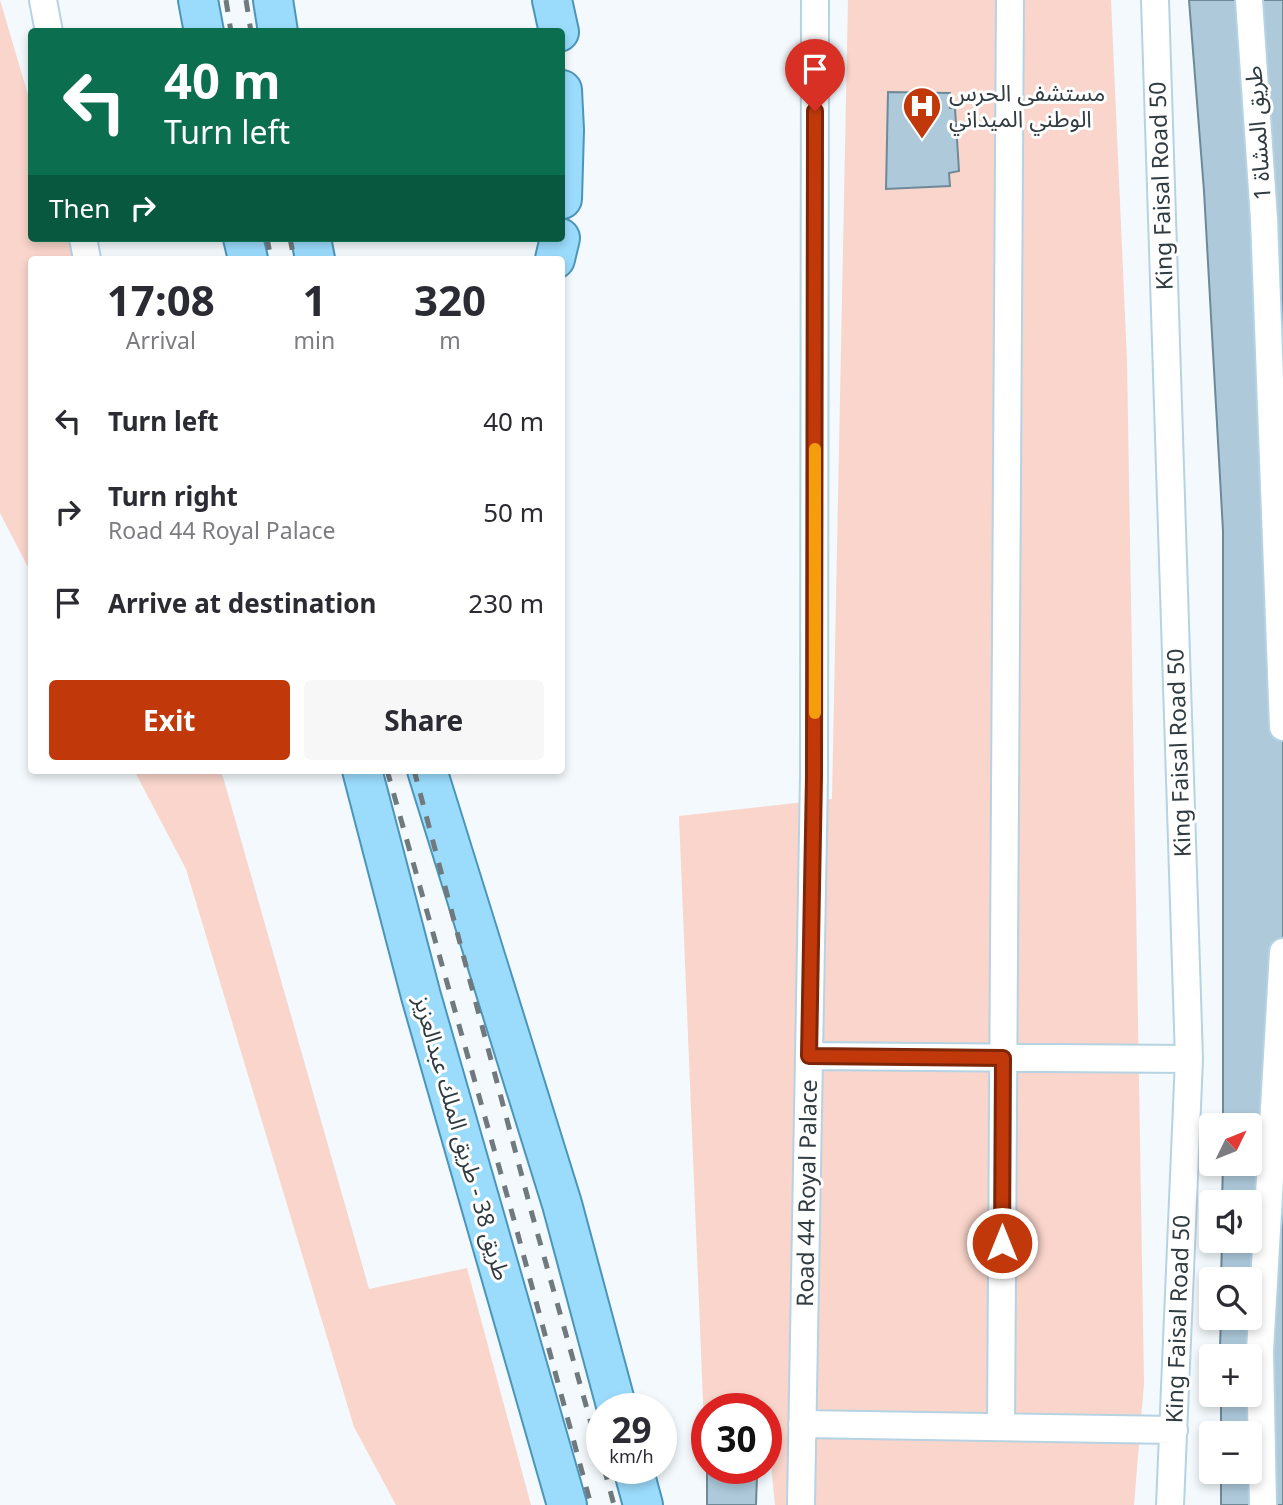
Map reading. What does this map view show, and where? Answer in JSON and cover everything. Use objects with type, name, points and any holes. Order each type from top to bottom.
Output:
[{"type":"main road","points":[[198,0],[203,28]]},
{"type":"main road","points":[[273,0],[277,28]]},
{"type":"main road","points":[[552,0],[558,28]]},
{"type":"main road","name":"طريق 38 - طريق الملك عبدالعزيز","points":[[363,774],[421,996],[567,1505]]},
{"type":"main road","points":[[428,774],[562,1204],[613,1393]]},
{"type":"main road","points":[[637,1484],[643,1505]]},
{"type":"street","points":[[43,0],[48,28]]},
{"type":"street","name":"Road 44 Royal Palace","points":[[801,1505],[814,776],[815,0]]},
{"type":"street","points":[[1001,1427],[1010,0]]},
{"type":"street","name":"King Faisal Road 50","points":[[1155,0],[1189,1059],[1170,1505]]},
{"type":"street","name":"طريق المشاة 1","points":[[1250,0],[1264,219],[1283,727]]},
{"type":"street","points":[[1263,1505],[1260,1351],[1283,952]]},
{"type":"street","points":[[809,1056],[1189,1059]]},
{"type":"street","points":[[802,1424],[1174,1430]]},
{"type":"shaded area","points":[[0,0],[28,95],[28,242],[70,242],[74,256],[28,256],[28,567],[0,513]]},
{"type":"shaded area","points":[[848,0],[1111,0],[1127,361],[1144,1383],[1134,1505],[775,1505],[773,1484],[782,1484],[782,1393],[703,1393],[679,816],[832,799]]},
{"type":"shaded area","points":[[136,774],[222,774],[369,1289],[467,1268],[531,1505],[396,1505],[354,1427],[186,869]]},
{"type":"building","points":[[1189,0],[1283,0],[1283,1505],[1221,1505],[1221,1484],[1262,1484],[1262,1421],[1221,1421],[1221,1407],[1262,1407],[1262,1344],[1220,1344],[1221,1330],[1262,1330],[1262,1267],[1221,1267],[1222,1253],[1262,1253],[1262,1190],[1222,1190],[1223,1176],[1262,1176],[1262,1113],[1223,1113],[1223,531],[1204,191]]},
{"type":"building","name":"مستشفى الحرس الوطني الميداني","points":[[888,92],[950,93],[950,108],[955,108],[959,171],[949,173],[950,186],[886,189]]},
{"type":"building","points":[[707,1484],[757,1484],[756,1505],[707,1505]]},
{"type":"railway","points":[[226,0],[230,28]]},
{"type":"railway","points":[[246,0],[250,28]]},
{"type":"railway","points":[[268,242],[270,256]]},
{"type":"railway","points":[[291,242],[293,256]]},
{"type":"railway","points":[[388,774],[591,1505]]},
{"type":"railway","points":[[415,774],[532,1214],[586,1405]]},
{"type":"railway","points":[[608,1484],[614,1505]]},
{"type":"slow traffic","points":[[815,449],[815,713]]},
{"type":"place","name":"مستشفى الحرس الوطني الميداني","points":[[922,140]]},
{"type":"route","points":[[815,111],[814,776],[809,1056],[1003,1058],[1002,1243]]}]
